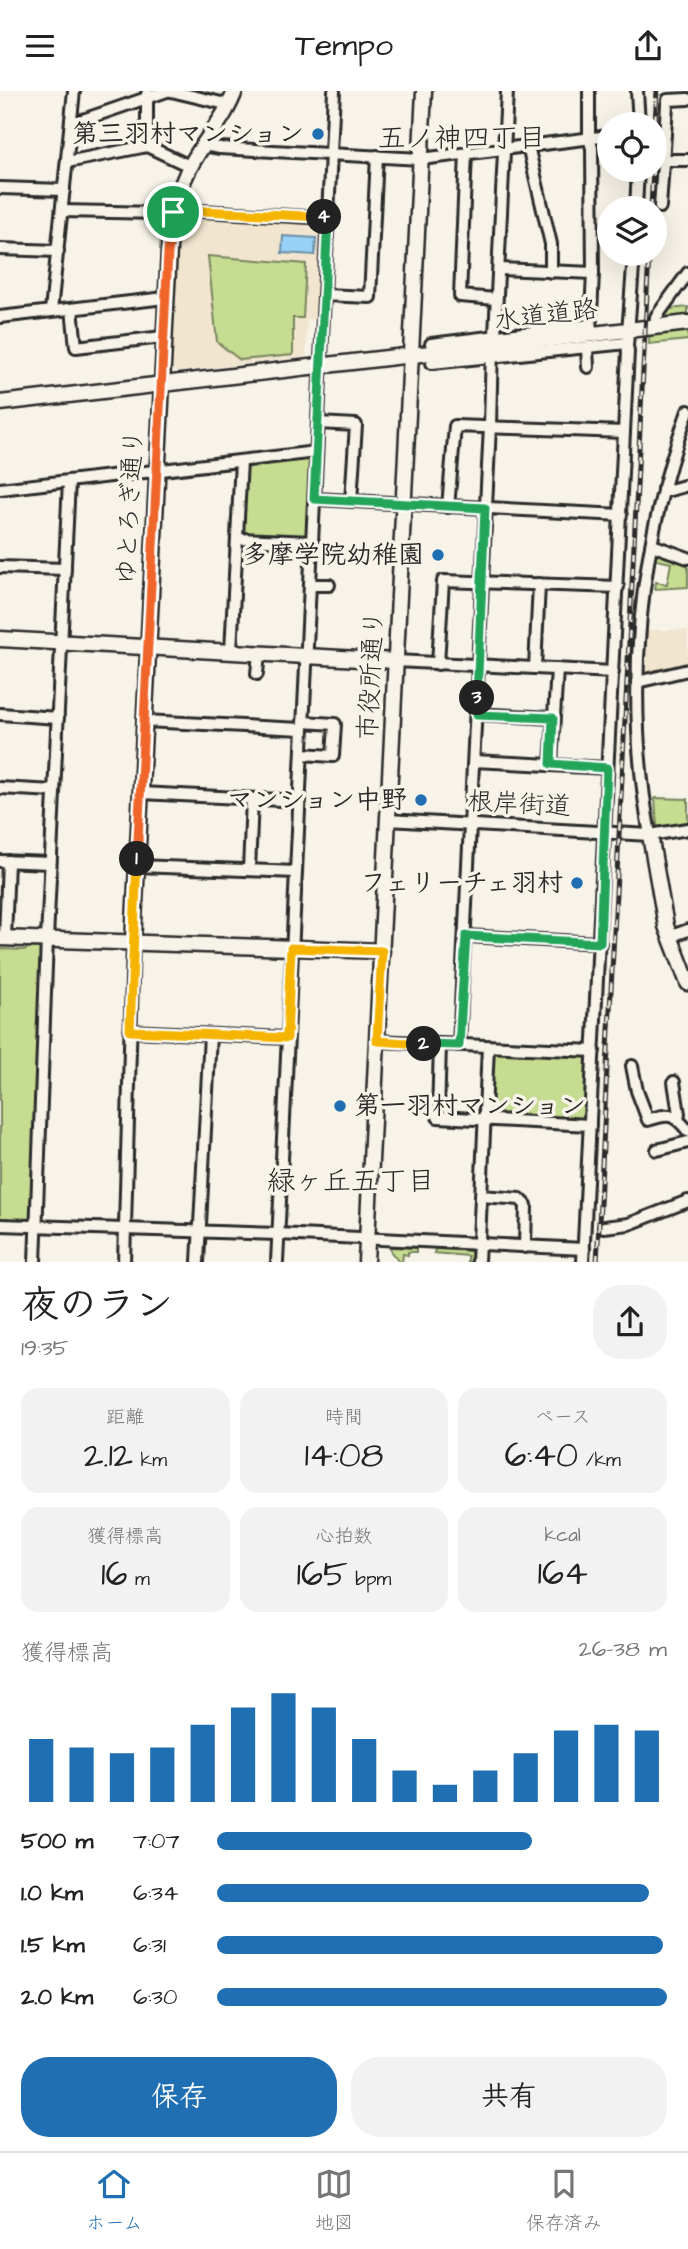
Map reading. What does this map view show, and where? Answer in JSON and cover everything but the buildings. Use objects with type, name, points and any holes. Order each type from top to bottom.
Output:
[{"type":"street","points":[[51,311],[74,91]]},
{"type":"street","points":[[72,124],[147,94],[169,91],[232,98]]},
{"type":"street","points":[[277,1262],[334,91]]},
{"type":"street","name":"市役所通り","points":[[366,1262],[424,91]]},
{"type":"street","points":[[459,1045],[507,91]]},
{"type":"street","points":[[588,367],[593,272],[589,91]]},
{"type":"street","points":[[637,91],[638,112]]},
{"type":"street","points":[[147,94],[147,146]]},
{"type":"street","name":"ゆとろぎ通り","points":[[133,942],[170,230],[185,177],[232,98]]},
{"type":"street","points":[[667,112],[668,100],[688,99]]},
{"type":"street","points":[[203,145],[421,159],[597,137]]},
{"type":"street","points":[[67,162],[147,146],[183,163]]},
{"type":"street","points":[[528,146],[551,244],[551,272]]},
{"type":"street","points":[[466,153],[460,296],[496,299]]},
{"type":"street","points":[[324,295],[370,297],[377,156]]},
{"type":"street","points":[[667,160],[688,160]]},
{"type":"street","points":[[0,188],[64,190]]},
{"type":"street","points":[[62,211],[183,210],[328,218]]},
{"type":"street","points":[[0,249],[58,251]]},
{"type":"street","points":[[583,1262],[618,587],[627,336],[633,266]]},
{"type":"street","points":[[499,269],[593,272]]},
{"type":"street","points":[[655,327],[656,317],[688,273]]},
{"type":"street","points":[[0,317],[165,298]]},
{"type":"street","points":[[72,309],[76,347],[163,337]]},
{"type":"street","name":"水道道路","points":[[0,403],[493,346],[589,336],[627,336],[655,327],[688,323]]},
{"type":"street","points":[[431,344],[493,346]]},
{"type":"street","points":[[432,363],[493,346]]},
{"type":"street","points":[[688,411],[663,489],[652,545],[642,599],[637,682],[640,774],[650,835],[669,937],[688,983]]},
{"type":"street","points":[[318,423],[356,425],[351,501]]},
{"type":"street","points":[[448,507],[455,426],[624,432]]},
{"type":"street","points":[[0,489],[316,452]]},
{"type":"street","points":[[231,651],[241,461]]},
{"type":"street","points":[[35,1262],[50,863],[69,481]]},
{"type":"street","points":[[663,489],[688,485]]},
{"type":"street","points":[[314,499],[621,515]]},
{"type":"street","points":[[238,539],[313,542]]},
{"type":"street","points":[[652,545],[688,558]]},
{"type":"street","points":[[0,567],[65,569]]},
{"type":"street","points":[[438,664],[443,581],[618,587]]},
{"type":"street","points":[[535,668],[539,584]]},
{"type":"street","points":[[310,585],[329,585]]},
{"type":"street","points":[[0,639],[613,672]]},
{"type":"street","points":[[257,674],[259,653]]},
{"type":"street","points":[[551,764],[557,669]]},
{"type":"street","points":[[637,682],[688,670]]},
{"type":"street","points":[[0,714],[58,718]]},
{"type":"street","points":[[477,715],[553,718]]},
{"type":"street","points":[[144,721],[335,724],[333,756],[302,754]]},
{"type":"street","points":[[474,761],[607,768]]},
{"type":"street","points":[[0,788],[54,791]]},
{"type":"street","points":[[141,793],[300,801]]},
{"type":"street","points":[[249,870],[252,799]]},
{"type":"street","name":"根岸街道","points":[[388,820],[650,835],[688,829]]},
{"type":"street","points":[[50,863],[4,861],[2,938],[382,951]]},
{"type":"street","points":[[137,866],[296,872]]},
{"type":"street","points":[[669,937],[688,930]]},
{"type":"street","points":[[466,936],[600,943]]},
{"type":"street","points":[[124,1262],[133,942]]},
{"type":"street","points":[[130,1031],[287,1038]]},
{"type":"street","points":[[198,1262],[210,1035]]},
{"type":"street","points":[[377,1041],[594,1051]]},
{"type":"street","points":[[439,1044],[438,1117],[590,1125]]},
{"type":"street","points":[[478,1262],[488,1047]]},
{"type":"street","points":[[632,1066],[637,1091],[648,1120],[664,1114],[678,1119],[688,1131]]},
{"type":"street","points":[[674,1082],[678,1119]]},
{"type":"street","points":[[657,1150],[688,1142]]},
{"type":"street","points":[[481,1196],[520,1199],[526,1205],[525,1247]]},
{"type":"street","points":[[604,1227],[629,1224],[688,1201]]},
{"type":"street","points":[[0,1225],[278,1234],[584,1249]]},
{"type":"shaded area","points":[[184,214],[322,221],[320,319],[307,320],[306,357],[176,372],[171,367],[177,237],[180,217]]},
{"type":"shaded area","points":[[643,630],[688,630],[688,667],[644,676],[641,674]]},
{"type":"green space","points":[[208,256],[306,264],[303,318],[293,318],[293,355],[240,360],[217,342]]},
{"type":"green space","points":[[688,307],[688,340],[649,344],[651,311]]},
{"type":"green space","points":[[310,457],[313,460],[309,535],[306,538],[245,535],[242,532],[247,464]]},
{"type":"green space","points":[[655,549],[688,560],[688,587],[655,589],[656,582],[667,584],[671,563],[653,559]]},
{"type":"green space","points":[[655,798],[688,799],[688,826],[662,832],[657,825]]},
{"type":"green space","points":[[27,947],[43,951],[33,1219],[30,1222],[0,1221],[0,949],[26,950]]},
{"type":"green space","points":[[497,1050],[590,1058],[587,1119],[584,1123],[490,1117],[493,1054]]},
{"type":"green space","points":[[390,1247],[416,1248],[416,1252],[403,1254],[402,1262],[399,1262]]},
{"type":"green space","points":[[435,1249],[471,1251],[472,1262],[468,1262],[468,1256],[434,1253]]},
{"type":"water","points":[[283,236],[316,238],[315,255],[282,253]]},
{"type":"railway","points":[[656,112],[657,91]]},
{"type":"railway","points":[[652,182],[652,196]]},
{"type":"railway","points":[[597,1262],[648,266]]},
{"type":"place","name":"第三羽村マンション","points":[[318,134]]},
{"type":"place","name":"多摩学院幼稚園","points":[[438,555]]},
{"type":"place","name":"マンション中野","points":[[421,800]]},
{"type":"place","name":"フェリーチェ羽村","points":[[577,883]]},
{"type":"place","name":"第一羽村マンション","points":[[340,1106]]},
{"type":"district","name":"五ノ神四丁目","points":[[462,138]]},
{"type":"district","name":"緑ヶ丘五丁目","points":[[351,1181]]},
{"type":"route","points":[[183,210],[328,218],[314,499],[485,508],[477,715],[553,718],[551,764],[607,768],[600,943],[466,936],[459,1045],[377,1041],[382,951],[291,948],[287,1038],[130,1031],[168,253],[173,212],[183,210]]}]
